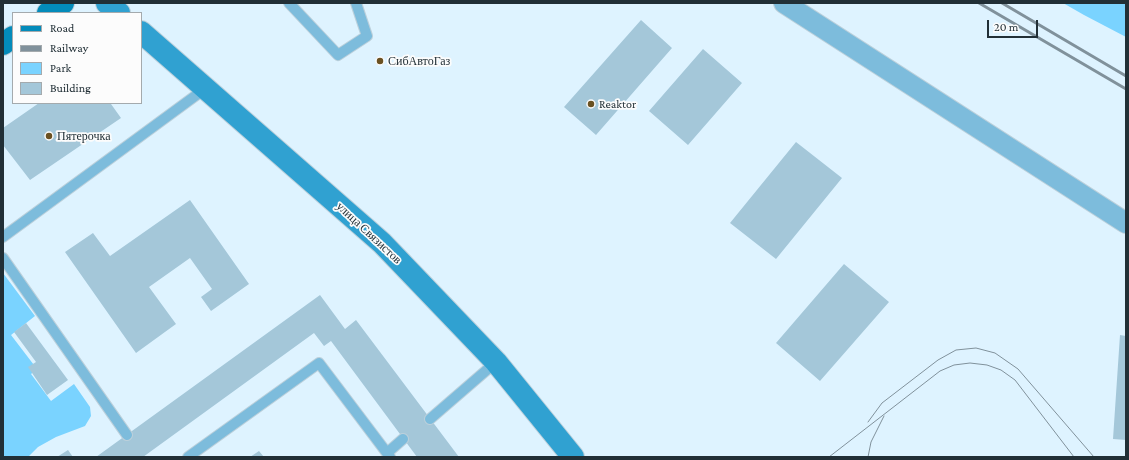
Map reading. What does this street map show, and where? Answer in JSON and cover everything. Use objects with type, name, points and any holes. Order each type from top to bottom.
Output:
[{"type":"main road","points":[[50,12],[63,3]]},
{"type":"main road","points":[[107,3],[118,12]]},
{"type":"main road","name":"улица Связистов","points":[[142,33],[207,88],[382,243],[496,362],[574,457]]},
{"type":"main road","points":[[3,44],[12,38]]},
{"type":"street","points":[[784,3],[1126,223]]},
{"type":"lane","points":[[305,3],[293,6],[338,54],[367,36],[356,3]]},
{"type":"lane","points":[[3,237],[207,88]]},
{"type":"lane","points":[[3,258],[127,434]]},
{"type":"lane","points":[[430,419],[496,362]]},
{"type":"lane","points":[[189,457],[319,363],[388,455],[403,439]]},
{"type":"green space","points":[[1063,3],[1126,3],[1126,37],[1084,15]]},
{"type":"green space","points":[[3,273],[35,316],[11,335],[37,369],[31,374],[51,401],[74,384],[90,407],[91,416],[85,426],[56,437],[38,447],[28,457],[3,457]]},
{"type":"building","points":[[641,20],[672,48],[596,135],[564,107]]},
{"type":"building","points":[[703,49],[742,83],[688,145],[649,111]]},
{"type":"building","name":"Пятерочка","points":[[38,104],[111,104],[121,118],[30,180],[3,145],[3,128]]},
{"type":"building","points":[[796,142],[842,178],[776,259],[730,223]]},
{"type":"building","points":[[190,200],[249,284],[211,311],[201,297],[212,289],[190,258],[149,287],[176,324],[136,353],[65,252],[93,233],[110,256]]},
{"type":"building","points":[[844,264],[889,302],[820,381],[776,343]]},
{"type":"building","points":[[320,295],[345,329],[356,320],[459,457],[417,457],[331,341],[324,346],[314,333],[143,457],[96,457]]},
{"type":"building","points":[[26,323],[68,380],[47,395],[28,367],[36,362],[14,332]]},
{"type":"building","points":[[1120,335],[1126,336],[1126,440],[1113,439]]},
{"type":"building","points":[[68,450],[73,457],[57,457]]},
{"type":"building","points":[[259,451],[264,457],[250,457]]},
{"type":"tram line","points":[[868,422],[882,403],[938,360],[956,350],[976,348],[995,353],[1018,369],[1094,457]]},
{"type":"tram line","points":[[829,457],[940,371],[954,365],[970,363],[987,365],[1001,370],[1015,380],[1074,457]]},
{"type":"tram line","points":[[868,457],[871,442],[884,416]]},
{"type":"railway","points":[[979,3],[1126,89]]},
{"type":"railway","points":[[1002,3],[1126,76]]},
{"type":"place","name":"СибАвтоГаз","points":[[380,61]]},
{"type":"place","name":"Reaktor","points":[[591,104]]},
{"type":"place","name":"Пятерочка","points":[[49,136]]}]
